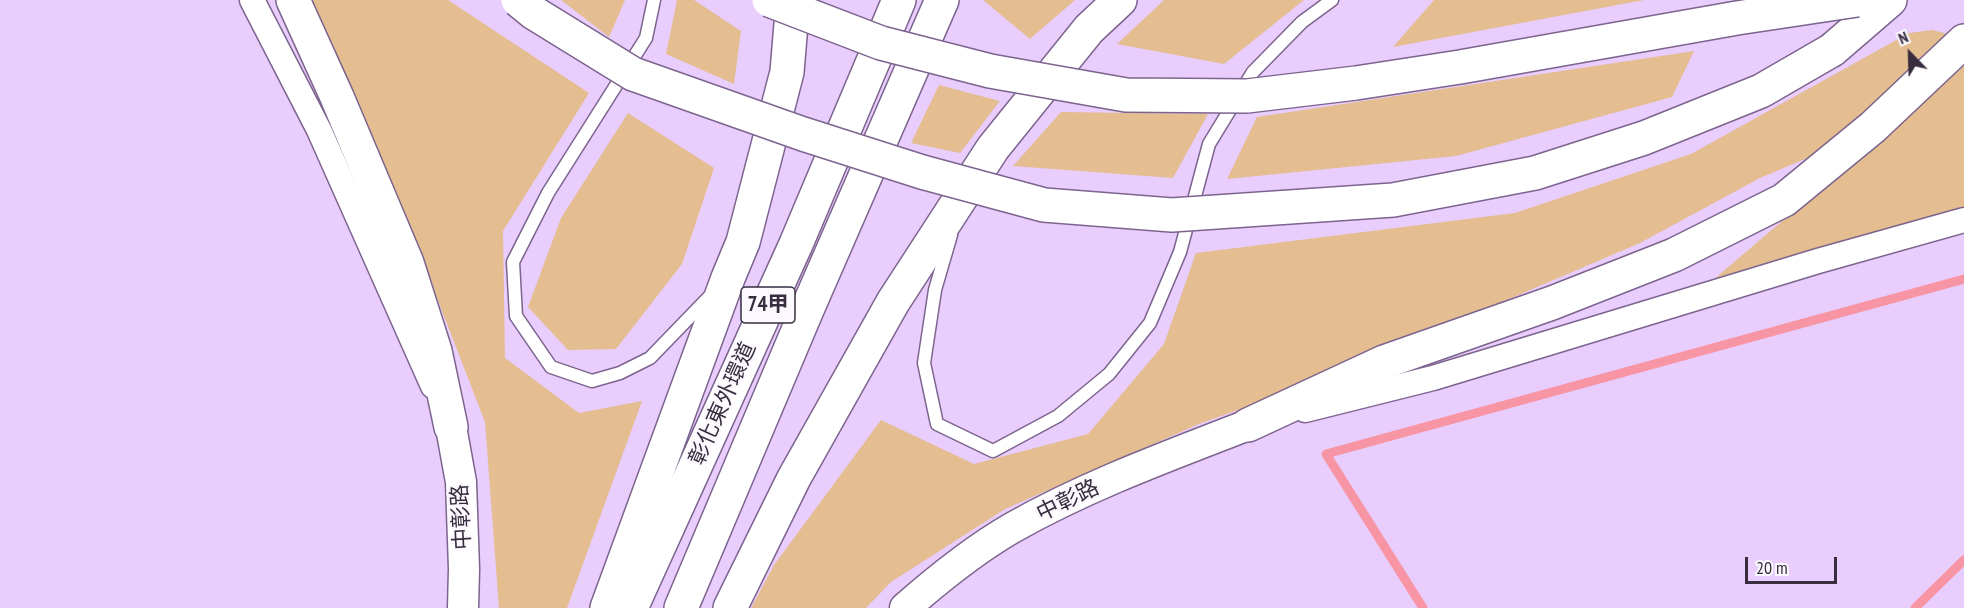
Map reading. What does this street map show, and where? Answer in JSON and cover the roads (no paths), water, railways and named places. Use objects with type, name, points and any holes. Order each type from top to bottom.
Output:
[{"type":"main road","points":[[293,0],[338,97],[407,263],[435,351],[451,427]]},
{"type":"main road","points":[[518,0],[534,13],[633,74],[803,134],[922,172],[1044,206],[1172,215],[1393,200],[1535,174],[1644,138],[1761,91],[1832,50],[1890,0]]},
{"type":"main road","points":[[769,0],[881,43],[990,71],[1126,95],[1247,96],[1356,83],[1460,67],[1737,18],[1857,0]]},
{"type":"main road","points":[[607,608],[743,242],[787,72],[793,0]]},
{"type":"main road","name":"彰化東外環道","points":[[631,608],[796,244],[899,0]]},
{"type":"main road","name":"彰化東外環道","points":[[681,608],[806,312],[942,0]]},
{"type":"main road","points":[[730,608],[794,478],[893,302],[993,148],[1089,29],[1120,0]]},
{"type":"main road","points":[[1248,425],[1384,362],[1552,303],[1674,255],[1784,200],[1873,127],[1964,41]]},
{"type":"street","points":[[252,0],[319,130],[451,427]]},
{"type":"street","points":[[1248,425],[1433,378],[1806,265],[1964,220]]},
{"type":"street","name":"中彰路","points":[[905,608],[962,561],[1011,529],[1122,475],[1248,425]]},
{"type":"street","name":"中彰路","points":[[451,427],[461,482],[463,608]]},
{"type":"lane","points":[[654,0],[646,38],[548,193],[513,262],[516,316],[551,367],[592,381],[620,373],[650,358],[728,278]]},
{"type":"lane","points":[[963,195],[935,290],[924,363],[937,424],[993,451],[1058,416],[1109,374],[1150,323],[1180,252],[1209,144],[1253,72],[1302,22],[1332,0]]},
{"type":"waterway","points":[[1423,608],[1326,454],[1964,279]]},
{"type":"waterway","points":[[1915,608],[1964,560]]}]
